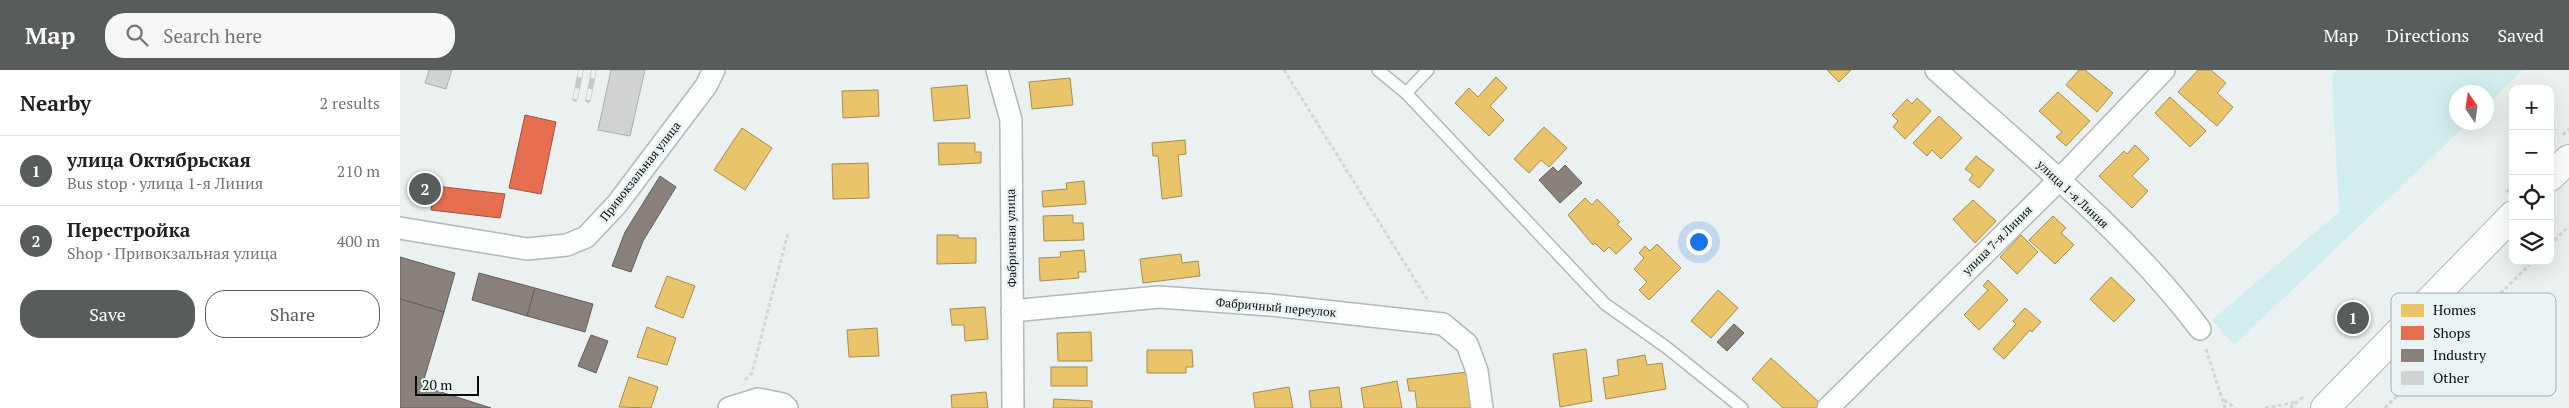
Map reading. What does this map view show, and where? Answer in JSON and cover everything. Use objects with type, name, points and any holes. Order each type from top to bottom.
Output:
[{"type":"main road","points":[[2552,175],[2569,158]]},
{"type":"main road","points":[[2438,293],[2509,218]]},
{"type":"main road","points":[[2332,405],[2391,343]]},
{"type":"street","name":"Привокзальная улица","points":[[400,228],[527,249],[566,245],[586,237],[617,204],[706,86],[714,70]]},
{"type":"street","name":"Фабричная улица","points":[[997,70],[1011,120],[1013,408]]},
{"type":"street","name":"улица 1-я Линия","points":[[1936,70],[2059,180],[2174,295],[2200,329]]},
{"type":"street","name":"улица 7-я Линия","points":[[1828,408],[2059,180],[2164,70]]},
{"type":"street","name":"Фабричный переулок","points":[[1012,311],[1159,297],[1270,305],[1443,324]]},
{"type":"street","points":[[1443,324],[1468,344],[1477,371],[1482,408]]},
{"type":"street","points":[[728,408],[758,399],[783,404],[787,408]]},
{"type":"lane","points":[[1378,70],[1406,94],[1605,304],[1666,347],[1742,408]]},
{"type":"lane","points":[[1406,94],[1428,70]]},
{"type":"path","points":[[1284,70],[1443,324]]},
{"type":"path","points":[[2554,240],[2569,226]]},
{"type":"path","points":[[741,385],[752,372],[788,233]]},
{"type":"path","points":[[2501,293],[2529,265]]},
{"type":"path","points":[[2200,329],[2225,408]]},
{"type":"path","points":[[2385,408],[2397,396]]},
{"type":"path","points":[[2224,400],[2235,408]]},
{"type":"path","points":[[2265,408],[2297,402]]},
{"type":"shaded area","points":[[2337,70],[2523,70],[2494,98],[2494,85],[2449,85],[2449,130],[2461,130],[2234,345],[2212,320],[2339,212],[2332,76]]},
{"type":"building: Homes","points":[[1827,70],[1851,70],[1839,82]]},
{"type":"building: Homes","points":[[2079,70],[2085,70],[2113,93],[2097,112],[2066,85]]},
{"type":"building: Homes","points":[[2198,70],[2211,70],[2226,83],[2217,93],[2233,107],[2217,126],[2178,92]]},
{"type":"building: Homes","points":[[1496,77],[1507,88],[1490,106],[1504,120],[1489,136],[1455,103],[1469,88],[1478,97]]},
{"type":"building: Homes","points":[[1070,78],[1073,105],[1032,109],[1029,82]]},
{"type":"building: Homes","points":[[967,85],[970,118],[934,121],[931,88]]},
{"type":"building: Homes","points":[[878,90],[879,116],[843,118],[842,91]]},
{"type":"building: Homes","points":[[2058,92],[2090,121],[2066,146],[2056,137],[2062,132],[2039,111]]},
{"type":"building: Homes","points":[[2170,97],[2206,131],[2190,147],[2155,113]]},
{"type":"building: Homes","points":[[1917,98],[1931,111],[1905,139],[1893,127],[1898,121],[1892,115],[1907,99],[1912,104]]},
{"type":"building: Homes","points":[[1939,116],[1962,138],[1941,159],[1932,150],[1927,156],[1913,143]]},
{"type":"building: Homes","points":[[1544,127],[1567,148],[1549,167],[1541,160],[1529,173],[1514,159]]},
{"type":"building: Homes","points":[[742,128],[772,148],[745,190],[714,170]]},
{"type":"building: Homes","points":[[1185,140],[1186,154],[1178,155],[1182,196],[1162,199],[1158,156],[1153,156],[1152,143]]},
{"type":"building: Homes","points":[[938,143],[975,143],[975,152],[981,152],[981,163],[939,165]]},
{"type":"building: Homes","points":[[2135,145],[2149,159],[2132,176],[2148,191],[2132,208],[2099,176],[2124,151],[2127,154]]},
{"type":"building: Homes","points":[[1976,156],[1994,170],[1979,188],[1969,180],[1973,175],[1965,169]]},
{"type":"building: Homes","points":[[868,163],[869,198],[833,199],[832,164]]},
{"type":"building: Homes","points":[[1084,181],[1086,204],[1043,207],[1042,191],[1067,189],[1066,183]]},
{"type":"building: Homes","points":[[1585,198],[1592,205],[1597,199],[1620,222],[1617,224],[1632,239],[1616,254],[1609,247],[1604,252],[1595,243],[1593,245],[1568,215]]},
{"type":"building: Homes","points":[[1973,200],[1996,221],[1975,243],[1953,219]]},
{"type":"building: Homes","points":[[1073,215],[1073,223],[1083,223],[1084,240],[1044,241],[1043,216]]},
{"type":"building: Homes","points":[[2053,216],[2066,228],[2061,233],[2074,245],[2055,264],[2029,240]]},
{"type":"building: Homes","points":[[937,235],[958,235],[958,238],[976,238],[976,263],[937,264]]},
{"type":"building: Homes","points":[[2021,235],[2038,252],[2017,274],[2000,257]]},
{"type":"building: Homes","points":[[1657,244],[1681,268],[1649,300],[1639,290],[1647,282],[1634,269],[1644,258],[1639,253],[1645,246],[1650,251]]},
{"type":"building: Homes","points":[[1084,250],[1086,272],[1078,272],[1079,278],[1040,281],[1039,258],[1061,257],[1060,252]]},
{"type":"building: Homes","points":[[1181,254],[1182,263],[1198,261],[1200,276],[1143,283],[1140,259]]},
{"type":"building: Homes","points":[[667,276],[695,286],[683,318],[655,307]]},
{"type":"building: Homes","points":[[2111,277],[2135,300],[2114,322],[2090,299]]},
{"type":"building: Homes","points":[[1988,280],[2008,300],[1979,330],[1964,315],[1988,290],[1983,286]]},
{"type":"building: Homes","points":[[1718,290],[1738,308],[1711,338],[1691,321]]},
{"type":"building: Homes","points":[[985,307],[988,339],[965,341],[964,325],[952,325],[950,309]]},
{"type":"building: Homes","points":[[2025,308],[2041,322],[2032,332],[2030,330],[2004,359],[1993,349],[2016,324],[2013,321]]},
{"type":"building: Homes","points":[[647,327],[676,338],[667,365],[637,357]]},
{"type":"building: Homes","points":[[877,328],[879,356],[849,357],[847,330]]},
{"type":"building: Homes","points":[[1091,332],[1092,361],[1058,361],[1057,333]]},
{"type":"building: Homes","points":[[1586,349],[1592,401],[1560,407],[1553,354]]},
{"type":"building: Homes","points":[[1147,350],[1192,350],[1193,367],[1186,367],[1186,373],[1147,373]]},
{"type":"building: Homes","points":[[1645,355],[1647,365],[1662,363],[1666,389],[1606,399],[1603,378],[1619,375],[1617,360]]},
{"type":"building: Homes","points":[[1771,358],[1821,404],[1818,408],[1783,408],[1752,379]]},
{"type":"building: Homes","points":[[1051,367],[1087,367],[1087,386],[1051,386]]},
{"type":"building: Homes","points":[[1468,372],[1473,408],[1417,408],[1415,391],[1409,391],[1407,379]]},
{"type":"building: Homes","points":[[629,377],[658,387],[651,408],[619,407]]},
{"type":"building: Homes","points":[[1397,381],[1402,408],[1364,408],[1361,388]]},
{"type":"building: Homes","points":[[1289,387],[1293,408],[1255,408],[1253,393]]},
{"type":"building: Homes","points":[[1339,387],[1342,408],[1311,408],[1309,391]]},
{"type":"building: Homes","points":[[986,392],[988,408],[952,408],[951,395]]},
{"type":"building: Homes","points":[[1054,399],[1092,401],[1092,408],[1053,408]]},
{"type":"building: Shops","points":[[525,115],[556,122],[541,194],[509,188]]},
{"type":"building: Shops","points":[[435,186],[505,194],[500,218],[431,210]]},
{"type":"building: Industry","points":[[1565,165],[1582,183],[1560,203],[1539,180],[1553,167],[1558,172]]},
{"type":"building: Industry","points":[[660,176],[676,187],[643,241],[631,272],[612,266],[625,232]]},
{"type":"building: Industry","points":[[400,257],[455,273],[444,312],[400,299]]},
{"type":"building: Industry","points":[[479,273],[535,288],[527,316],[472,300]]},
{"type":"building: Industry","points":[[535,288],[593,304],[585,332],[527,316]]},
{"type":"building: Industry","points":[[400,299],[444,312],[422,386],[491,408],[400,408]]},
{"type":"building: Industry","points":[[1734,324],[1744,333],[1727,351],[1717,342]]},
{"type":"building: Industry","points":[[591,335],[608,341],[596,373],[578,366]]},
{"type":"building: Other","points":[[429,70],[452,70],[446,89],[425,83]]},
{"type":"building: Other","points":[[611,70],[645,70],[630,136],[598,130]]},
{"type":"railway","points":[[575,99],[581,70]]},
{"type":"railway","points":[[588,100],[594,70]]},
{"type":"place","name":"Перестройка","points":[[425,189]]},
{"type":"place","name":"улица Октябрьская","points":[[2353,318]]}]
